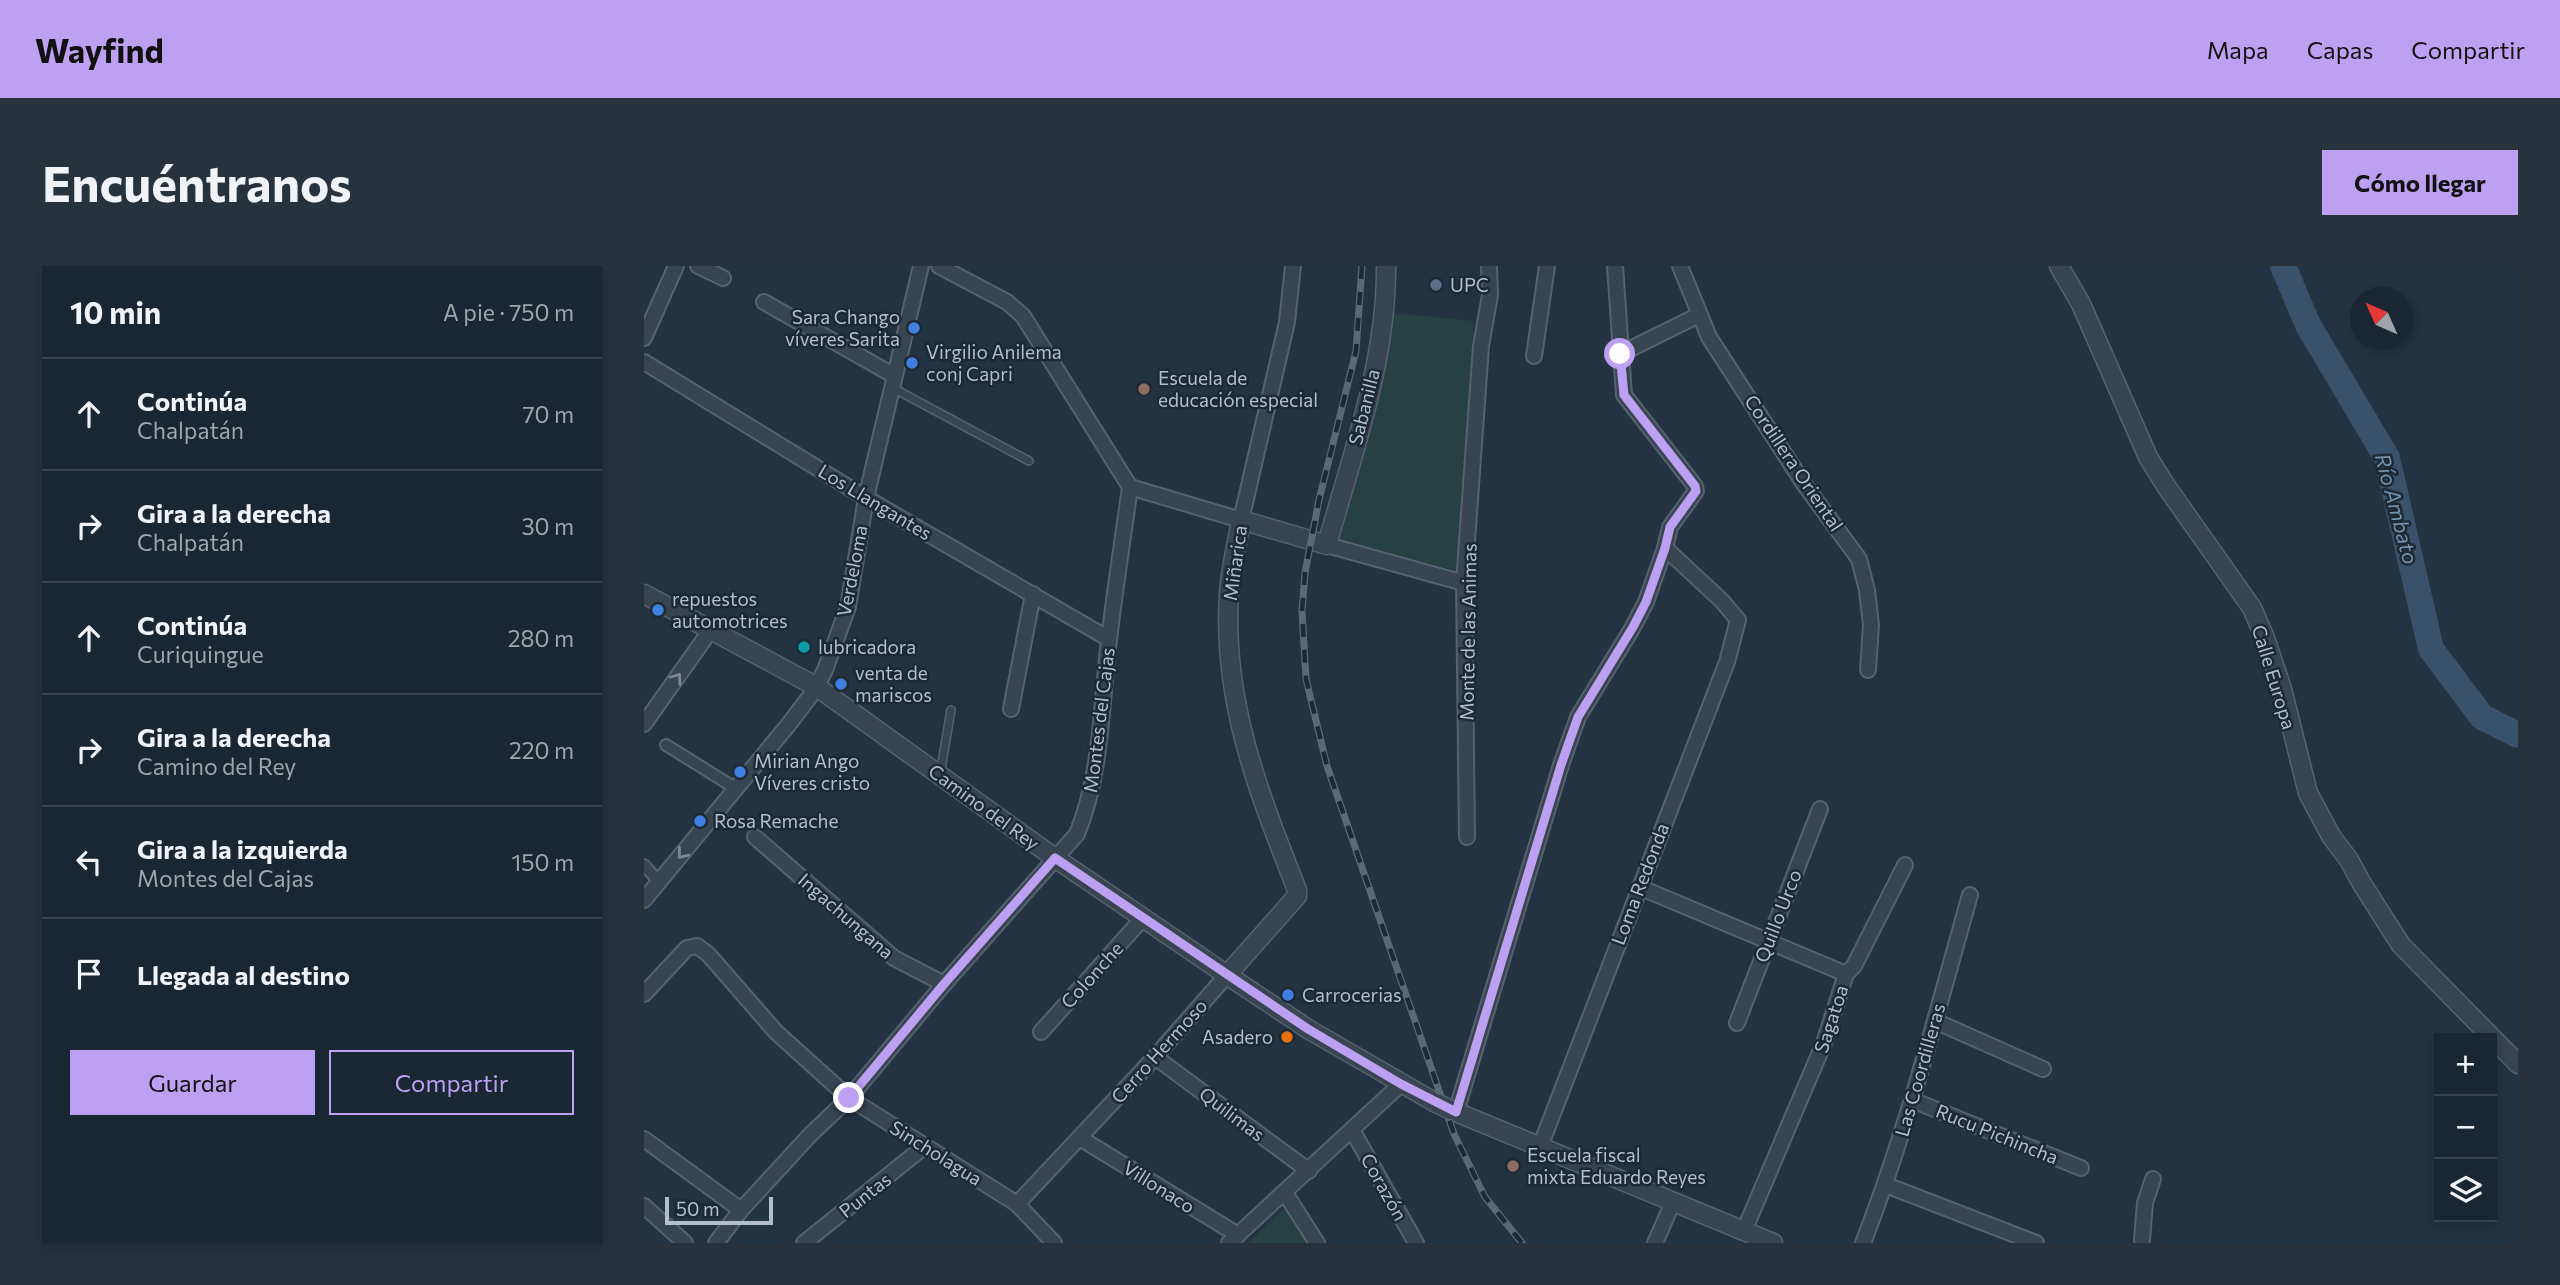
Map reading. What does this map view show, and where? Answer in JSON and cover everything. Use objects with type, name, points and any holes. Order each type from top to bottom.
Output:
[{"type":"street","points":[[644,338],[676,266]]},
{"type":"street","points":[[698,266],[723,278]]},
{"type":"street","name":"Verdeloma","points":[[644,900],[817,687],[848,607],[866,498],[920,266]]},
{"type":"street","points":[[939,266],[1007,302],[1023,316],[1130,487],[1464,583]]},
{"type":"street","name":"Miñarica","points":[[1293,266],[1287,322],[1241,520],[1229,590],[1231,676],[1255,781],[1297,896]]},
{"type":"street","name":"Sabanilla","points":[[1327,545],[1371,386],[1385,313],[1386,266]]},
{"type":"street","name":"Monte de las Animas","points":[[1467,838],[1464,583],[1481,346],[1490,295],[1489,266]]},
{"type":"street","points":[[1534,356],[1547,266]]},
{"type":"street","points":[[1448,1108],[1578,717],[1633,627],[1665,548],[1670,527],[1694,493],[1695,486],[1624,395],[1615,266]]},
{"type":"street","name":"Cordillera Oriental","points":[[1680,266],[1710,337],[1804,484],[1859,559],[1867,590],[1871,625],[1868,670]]},
{"type":"street","name":"Calle Europa","points":[[2059,266],[2081,304],[2148,457],[2252,608],[2282,689],[2308,793],[2331,836],[2349,860],[2401,945],[2518,1064]]},
{"type":"street","points":[[764,302],[892,381]]},
{"type":"street","points":[[1620,354],[1699,315]]},
{"type":"street","name":"Los Llangantes","points":[[644,362],[866,498],[1109,639]]},
{"type":"street","name":"Montes del Cajas","points":[[716,1243],[741,1210],[811,1134],[849,1098],[944,984],[1077,834],[1092,790],[1130,487]]},
{"type":"street","name":"Loma Redonda","points":[[1539,1147],[1727,662],[1738,620],[1722,601],[1665,548]]},
{"type":"street","name":"Camino del Rey","points":[[644,594],[817,687],[1143,918],[1308,1029],[1401,1084],[1448,1108],[1539,1147],[1773,1243]]},
{"type":"street","points":[[1012,709],[1033,594]]},
{"type":"street","points":[[644,724],[710,631]]},
{"type":"street","points":[[666,744],[735,788]]},
{"type":"street","name":"Quillo Urco","points":[[1737,1023],[1819,809]]},
{"type":"street","name":"Ingachungana","points":[[755,837],[894,958],[944,984]]},
{"type":"street","points":[[644,865],[659,882]]},
{"type":"street","points":[[1846,974],[1854,966],[1905,865]]},
{"type":"street","name":"Sagatoa","points":[[1639,887],[1846,974],[1824,1043],[1744,1231]]},
{"type":"street","name":"Las Coordilleras","points":[[1863,1243],[1886,1185],[1970,895]]},
{"type":"street","name":"Cerro Hermoso","points":[[1017,1204],[1155,1057],[1297,896]]},
{"type":"street","name":"Colonche","points":[[1041,1032],[1143,918]]},
{"type":"street","name":"Sincholagua","points":[[644,993],[687,948],[697,946],[708,954],[776,1032],[849,1098],[1017,1204],[1054,1243]]},
{"type":"street","points":[[1935,1021],[2043,1069]]},
{"type":"street","name":"Quilimas","points":[[1155,1057],[1308,1171]]},
{"type":"street","points":[[1234,1239],[1401,1084]]},
{"type":"street","name":"Rucu Pichincha","points":[[1912,1100],[2081,1168]]},
{"type":"street","name":"Corazón","points":[[1352,1130],[1416,1243]]},
{"type":"street","name":"Villonaco","points":[[1080,1138],[1234,1239]]},
{"type":"street","points":[[644,1139],[741,1210]]},
{"type":"street","name":"Puntas","points":[[804,1243],[926,1146]]},
{"type":"street","points":[[2144,1242],[2145,1203],[2153,1179]]},
{"type":"street","points":[[1886,1185],[2036,1243]]},
{"type":"street","points":[[1285,1193],[1317,1243]]},
{"type":"street","points":[[1655,1243],[1672,1202]]},
{"type":"street","points":[[644,1206],[685,1243]]},
{"type":"lane","points":[[892,381],[1029,461]]},
{"type":"lane","points":[[940,775],[951,710]]},
{"type":"green space","points":[[1394,313],[1474,321],[1456,571],[1339,539]]},
{"type":"green space","points":[[1286,1207],[1308,1243],[1248,1243]]},
{"type":"waterway","name":"Río Ambato","points":[[2283,266],[2308,325],[2387,458],[2431,649],[2482,717],[2518,735]]},
{"type":"railway","points":[[1362,266],[1356,351],[1319,500],[1305,573],[1302,611],[1306,679],[1327,766],[1454,1134],[1485,1197],[1522,1243]]},
{"type":"place","name":"UPC","points":[[1436,285]]},
{"type":"place","name":"Sara Chango víveres Sarita","points":[[914,328]]},
{"type":"place","name":"Virgilio Anilema conj Capri","points":[[912,363]]},
{"type":"place","name":"Escuela de educación especial","points":[[1144,389]]},
{"type":"place","name":"repuestos automotrices","points":[[658,610]]},
{"type":"place","name":"lubricadora","points":[[804,647]]},
{"type":"place","name":"venta de mariscos","points":[[841,684]]},
{"type":"place","name":"Mirian Ango Víveres cristo","points":[[740,772]]},
{"type":"place","name":"Rosa Remache","points":[[700,821]]},
{"type":"place","name":"Carrocerias","points":[[1288,995]]},
{"type":"place","name":"Asadero","points":[[1287,1037]]},
{"type":"place","name":"Escuela fiscal mixta Eduardo Reyes","points":[[1513,1166]]},
{"type":"route","points":[[849,1098],[944,984],[1055,858],[1308,1029],[1401,1084],[1456,1112],[1578,717],[1633,627],[1646,602],[1670,527],[1696,491],[1695,486],[1624,395],[1620,354]]}]
